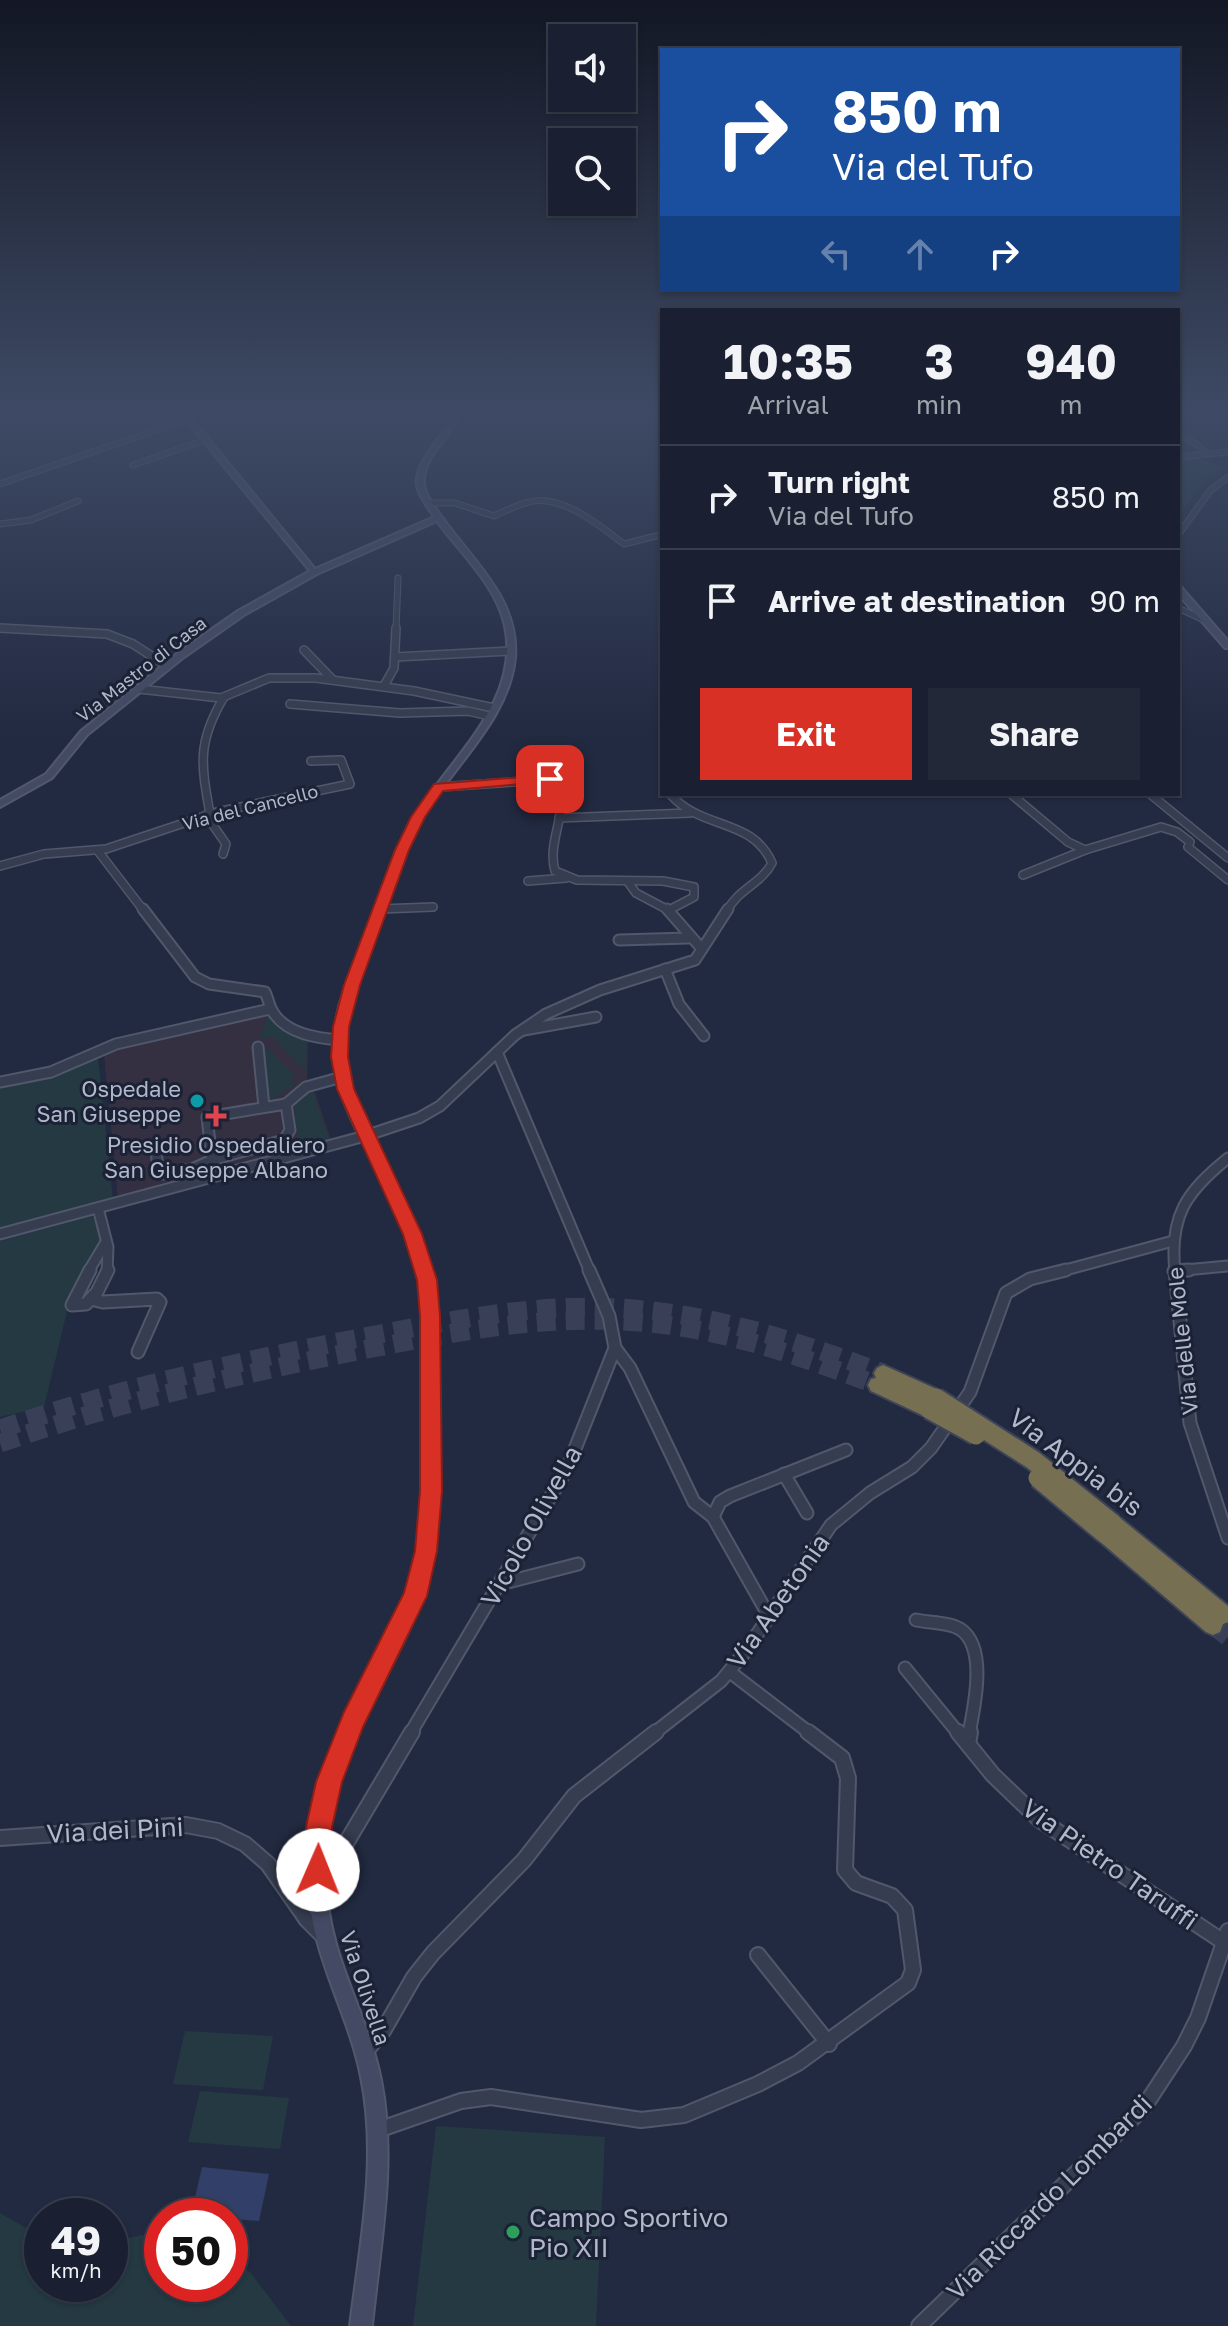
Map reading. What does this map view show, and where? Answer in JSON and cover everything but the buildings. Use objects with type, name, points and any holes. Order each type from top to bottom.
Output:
[{"type":"highway","name":"Via Appia bis","points":[[880,1379],[932,1404],[1027,1468],[1108,1529],[1218,1620]]},
{"type":"main road","points":[[269,518],[314,572]]},
{"type":"main road","name":"Via Mastro di Casa","points":[[0,804],[49,776],[64,761],[80,736],[167,666],[245,611],[314,572],[439,518]]},
{"type":"main road","name":"Via Olivella","points":[[361,2326],[378,2130],[365,2052],[325,1938],[318,1890],[318,1837],[325,1795],[353,1720],[415,1596],[426,1551],[430,1506],[430,1316],[427,1280],[413,1234],[365,1136],[342,1077],[339,1040],[352,985],[407,838],[492,712],[506,680],[511,651],[508,623],[500,601],[439,518]]},
{"type":"main road","points":[[1180,591],[1228,646]]},
{"type":"street","points":[[0,524],[37,518]]},
{"type":"street","points":[[590,518],[624,544],[660,535]]},
{"type":"street","points":[[384,686],[393,673],[398,578]]},
{"type":"street","points":[[1180,609],[1204,620]]},
{"type":"street","points":[[0,628],[107,634],[136,645],[167,666]]},
{"type":"street","points":[[304,650],[332,679]]},
{"type":"street","points":[[395,657],[511,651]]},
{"type":"street","points":[[139,689],[224,697],[274,677],[332,679],[384,686],[492,712]]},
{"type":"street","points":[[223,854],[226,844],[208,815],[201,742],[205,728],[224,697]]},
{"type":"street","points":[[290,704],[400,713],[492,712]]},
{"type":"street","name":"Via del Cancello","points":[[0,866],[44,854],[98,851],[208,815],[310,790],[350,784],[341,760],[311,761]]},
{"type":"street","points":[[439,787],[556,779],[561,793],[551,862],[557,873],[566,878]]},
{"type":"street","points":[[672,796],[690,813]]},
{"type":"street","points":[[1013,796],[1068,842],[1085,850]]},
{"type":"street","points":[[1152,796],[1228,858]]},
{"type":"street","points":[[0,1234],[365,1136],[419,1118],[462,1088],[520,1031],[566,1004],[695,960],[734,897],[766,874],[772,863],[768,853],[746,832],[690,813],[559,818]]},
{"type":"street","points":[[1023,875],[1150,829],[1169,828],[1190,842],[1188,847],[1228,880]]},
{"type":"street","points":[[98,851],[192,974],[209,984],[265,992],[269,995],[270,1009],[291,1028],[321,1038],[339,1040]]},
{"type":"street","points":[[528,881],[566,878],[672,882],[694,887],[694,897],[669,910]]},
{"type":"street","points":[[628,882],[635,894],[669,910],[688,938],[702,949]]},
{"type":"street","points":[[381,909],[433,907]]},
{"type":"street","points":[[619,940],[688,938]]},
{"type":"street","points":[[665,969],[679,1004],[704,1036]]},
{"type":"street","points":[[0,1082],[51,1072],[116,1044],[270,1009]]},
{"type":"street","points":[[520,1031],[596,1017]]},
{"type":"street","points":[[258,1047],[264,1107]]},
{"type":"street","points":[[497,1052],[609,1316],[615,1348],[630,1368],[694,1502],[713,1517],[769,1616]]},
{"type":"street","points":[[212,1160],[207,1117],[286,1104],[306,1087],[342,1077]]},
{"type":"street","points":[[156,1150],[158,1171],[165,1174],[192,1169],[212,1160],[284,1140],[290,1130],[286,1104]]},
{"type":"street","name":"Via delle Mole","points":[[1228,1158],[1186,1195],[1173,1241],[1190,1423],[1228,1538]]},
{"type":"street","points":[[98,1208],[111,1258],[107,1273],[86,1304],[72,1305],[77,1291],[100,1259],[106,1242]]},
{"type":"street","name":"Via Abetonia","points":[[365,2052],[383,2031],[414,1977],[433,1953],[524,1860],[574,1796],[597,1775],[692,1707],[730,1672],[836,1519],[912,1467],[931,1448],[970,1392],[1003,1299],[1012,1287],[1173,1241]]},
{"type":"street","points":[[1174,1271],[1228,1266]]},
{"type":"street","points":[[91,1299],[103,1302],[157,1299],[160,1302],[158,1313],[138,1352]]},
{"type":"street","name":"Vicolo Olivella","points":[[318,1890],[567,1469],[615,1348]]},
{"type":"street","points":[[713,1517],[726,1498],[846,1450]]},
{"type":"street","points":[[784,1474],[807,1513]]},
{"type":"street","points":[[500,1584],[578,1564]]},
{"type":"street","points":[[916,1620],[960,1629],[972,1640],[978,1655],[968,1744]]},
{"type":"street","name":"Via Pietro Taruffi","points":[[905,1668],[1011,1794],[1049,1828],[1227,1937]]},
{"type":"street","points":[[378,2130],[461,2101],[491,2097],[625,2118],[673,2118],[693,2113],[758,2084],[829,2044],[905,1987],[914,1968],[902,1905],[889,1894],[857,1883],[847,1876],[848,1778],[842,1758],[730,1672]]},
{"type":"street","name":"Via dei Pini","points":[[0,1838],[186,1825],[208,1827],[247,1843],[265,1859],[303,1917],[325,1938]]},
{"type":"street","name":"Via Riccardo Lombardi","points":[[919,2326],[1144,2107],[1184,2046],[1211,1987],[1227,1937]]},
{"type":"street","points":[[758,1955],[829,2044]]},
{"type":"shaded area","name":"Presidio Ospedaliero San Giuseppe Albano","points":[[268,1014],[284,1029],[308,1037],[307,1088],[315,1093],[331,1140],[118,1198],[104,1055],[132,1043]]},
{"type":"shaded area","points":[[268,1014],[284,1029],[308,1037],[305,1070],[274,1038],[260,1037]]},
{"type":"shaded area","points":[[268,1049],[295,1076],[291,1079],[295,1085],[270,1100],[262,1051]]},
{"type":"shaded area","points":[[98,1057],[113,1199],[0,1229],[0,1085],[58,1073]]},
{"type":"shaded area","points":[[307,1089],[314,1095],[329,1139],[298,1147],[294,1101]]},
{"type":"shaded area","points":[[93,1216],[102,1244],[69,1303],[44,1407],[0,1417],[0,1241]]},
{"type":"shaded area","points":[[185,2031],[273,2036],[263,2090],[173,2084]]},
{"type":"shaded area","points":[[200,2091],[289,2098],[280,2149],[188,2142]]},
{"type":"shaded area","name":"Campo Sportivo Pio XII","points":[[436,2126],[605,2137],[596,2326],[413,2326]]},
{"type":"shaded area","points":[[0,2213],[24,2227],[24,2302],[128,2302],[128,2238],[142,2235],[144,2302],[248,2302],[248,2271],[291,2326],[0,2326]]},
{"type":"water","points":[[202,2167],[269,2174],[259,2221],[248,2220],[248,2198],[195,2198]]},
{"type":"tunnel","points":[[0,1429],[139,1387],[233,1364],[442,1323],[542,1309],[644,1310],[705,1319],[795,1342],[883,1373]]},
{"type":"tunnel","points":[[0,1443],[132,1403],[267,1370],[427,1338],[532,1323],[602,1320],[700,1330],[789,1354],[877,1385]]},
{"type":"tunnel","points":[[1213,1625],[1228,1637]]},
{"type":"place","name":"Ospedale San Giuseppe","points":[[197,1101]]},
{"type":"place","name":"Presidio Ospedaliero San Giuseppe Albano","points":[[216,1116]]},
{"type":"place","name":"Campo Sportivo Pio XII","points":[[513,2232]]},
{"type":"route","points":[[318,1870],[322,1806],[337,1759],[353,1720],[415,1596],[426,1551],[431,1491],[427,1280],[413,1234],[345,1089],[339,1057],[341,1027],[352,985],[402,850],[418,817],[439,787],[550,779]]}]
